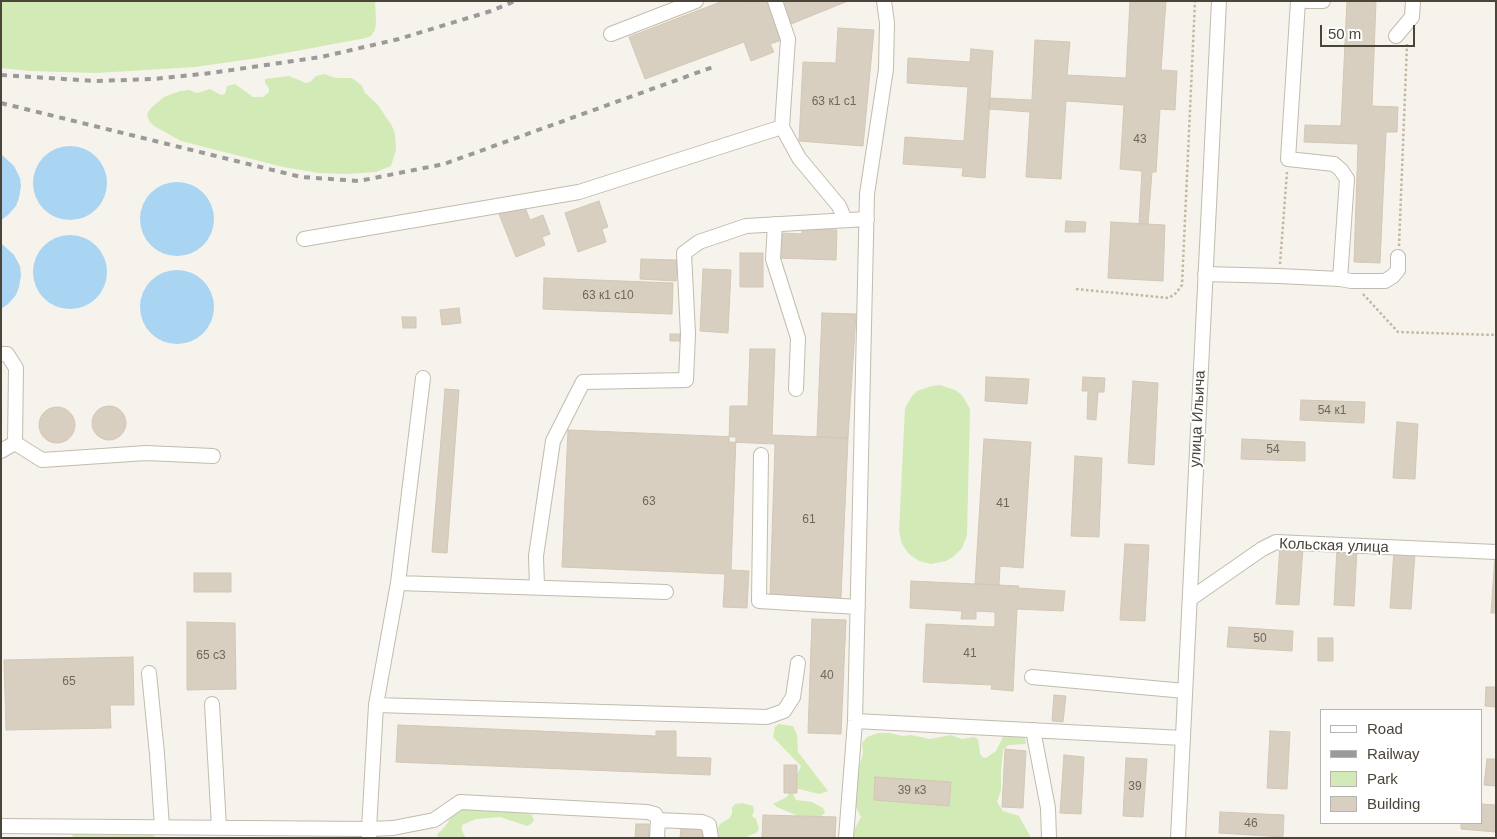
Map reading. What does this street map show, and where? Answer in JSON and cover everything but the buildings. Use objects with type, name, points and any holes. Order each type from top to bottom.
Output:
[{"type":"street","points":[[611,34],[696,1]]},
{"type":"street","points":[[775,1],[788,39],[782,127],[799,158],[840,206],[845,220]]},
{"type":"street","points":[[846,838],[855,721],[867,194],[886,69],[887,22],[884,1]]},
{"type":"street","name":"улица Ильича","points":[[1178,838],[1219,1]]},
{"type":"street","points":[[1298,1],[1288,158],[1334,164],[1347,179],[1345,280]]},
{"type":"street","points":[[1307,1],[1323,1]]},
{"type":"street","points":[[1396,36],[1412,17],[1413,1]]},
{"type":"street","points":[[304,239],[579,192],[782,127]]},
{"type":"street","points":[[537,587],[536,556],[553,441],[583,382],[686,380],[688,334],[684,253],[699,242],[746,226],[867,219]]},
{"type":"street","points":[[775,224],[773,259],[798,338],[796,390]]},
{"type":"street","points":[[1205,274],[1386,281],[1398,270],[1398,257]]},
{"type":"street","points":[[1,354],[7,354],[16,368],[15,443]]},
{"type":"street","points":[[369,834],[376,704],[398,583],[423,378]]},
{"type":"street","points":[[1,451],[15,443]]},
{"type":"street","points":[[15,443],[42,460],[146,453],[214,456]]},
{"type":"street","points":[[761,455],[759,601],[858,607]]},
{"type":"street","name":"Кольская улица","points":[[1190,599],[1262,549],[1276,542],[1496,552]]},
{"type":"street","points":[[398,583],[666,592]]},
{"type":"street","points":[[376,704],[767,717],[784,710],[793,697],[798,663]]},
{"type":"street","points":[[149,673],[157,754],[169,831]]},
{"type":"street","points":[[1032,677],[1185,691]]},
{"type":"street","points":[[212,704],[220,827]]},
{"type":"street","points":[[855,721],[1183,738]]},
{"type":"street","points":[[1032,730],[1048,808],[1049,838]]},
{"type":"street","points":[[1,826],[49,832],[169,831],[220,827],[244,833],[369,834],[434,820],[460,802],[647,812],[656,814],[658,820],[657,838]]},
{"type":"street","points":[[658,820],[702,822],[709,825],[711,838]]},
{"type":"path","points":[[1076,289],[1169,298],[1182,285],[1195,1]]},
{"type":"path","points":[[1398,257],[1408,22]]},
{"type":"path","points":[[1280,276],[1288,158]]},
{"type":"path","points":[[1345,280],[1398,332],[1496,334]]},
{"type":"green space","points":[[1,1],[375,1],[376,23],[375,30],[371,36],[366,38],[258,58],[195,67],[97,73],[30,71],[1,68]]},
{"type":"green space","points":[[324,74],[336,78],[351,78],[355,80],[378,105],[395,134],[396,150],[391,166],[376,172],[347,174],[319,173],[283,167],[181,141],[154,126],[149,121],[147,114],[164,97],[180,91],[189,90],[197,93],[210,89],[221,95],[225,94],[227,86],[235,84],[253,97],[263,97],[269,92],[265,79],[289,76],[306,83],[316,76]]},
{"type":"green space","points":[[940,385],[955,390],[962,395],[970,409],[967,535],[962,548],[953,557],[946,561],[931,564],[919,561],[909,554],[902,544],[899,531],[905,408],[917,391]]},
{"type":"green space","points":[[778,724],[793,726],[797,735],[798,752],[828,791],[819,794],[795,788],[791,790],[796,800],[812,802],[823,808],[825,813],[821,816],[798,816],[773,804],[787,797],[801,766],[773,737],[775,727]]},
{"type":"green space","points":[[878,733],[902,736],[911,735],[930,739],[951,735],[962,739],[974,737],[978,739],[982,757],[986,758],[996,751],[1004,735],[1025,736],[1026,744],[1009,745],[1003,749],[1001,790],[997,802],[1003,811],[1019,816],[1031,838],[854,838],[854,830],[861,817],[855,805],[857,775],[863,753],[862,743],[867,737]]},
{"type":"green space","points":[[743,803],[753,806],[752,816],[756,819],[759,829],[756,833],[744,838],[719,838],[718,828],[720,824],[730,818],[735,804]]},
{"type":"green space","points":[[460,807],[516,810],[532,815],[534,820],[527,826],[500,817],[476,819],[462,825],[462,831],[466,838],[438,838],[437,835],[447,824],[455,810]]},
{"type":"green space","points":[[75,832],[95,835],[151,834],[157,838],[71,838]]},
{"type":"water","points":[[63,146],[77,146],[91,152],[101,162],[107,176],[105,197],[91,214],[77,220],[63,220],[49,214],[39,204],[33,190],[33,176],[39,162],[49,152]]},
{"type":"water","points":[[1,154],[14,166],[20,178],[21,186],[16,206],[1,220]]},
{"type":"water","points":[[170,182],[184,182],[198,188],[208,198],[214,212],[212,233],[198,250],[184,256],[170,256],[156,250],[146,240],[140,226],[140,212],[146,198],[156,188]]},
{"type":"water","points":[[63,235],[77,235],[91,241],[101,251],[107,265],[105,286],[91,303],[77,309],[63,309],[49,303],[39,293],[33,279],[33,265],[39,251],[49,241]]},
{"type":"water","points":[[1,243],[14,255],[20,266],[21,275],[16,295],[1,309]]},
{"type":"water","points":[[170,270],[184,270],[198,276],[208,286],[214,300],[212,321],[198,338],[184,344],[170,344],[156,338],[146,328],[140,314],[140,300],[146,286],[156,276]]},
{"type":"railway","points":[[1,75],[96,81],[154,79],[211,73],[321,57],[399,39],[491,11],[515,1]]},
{"type":"railway","points":[[1,103],[301,177],[359,181],[444,164],[713,67]]}]
